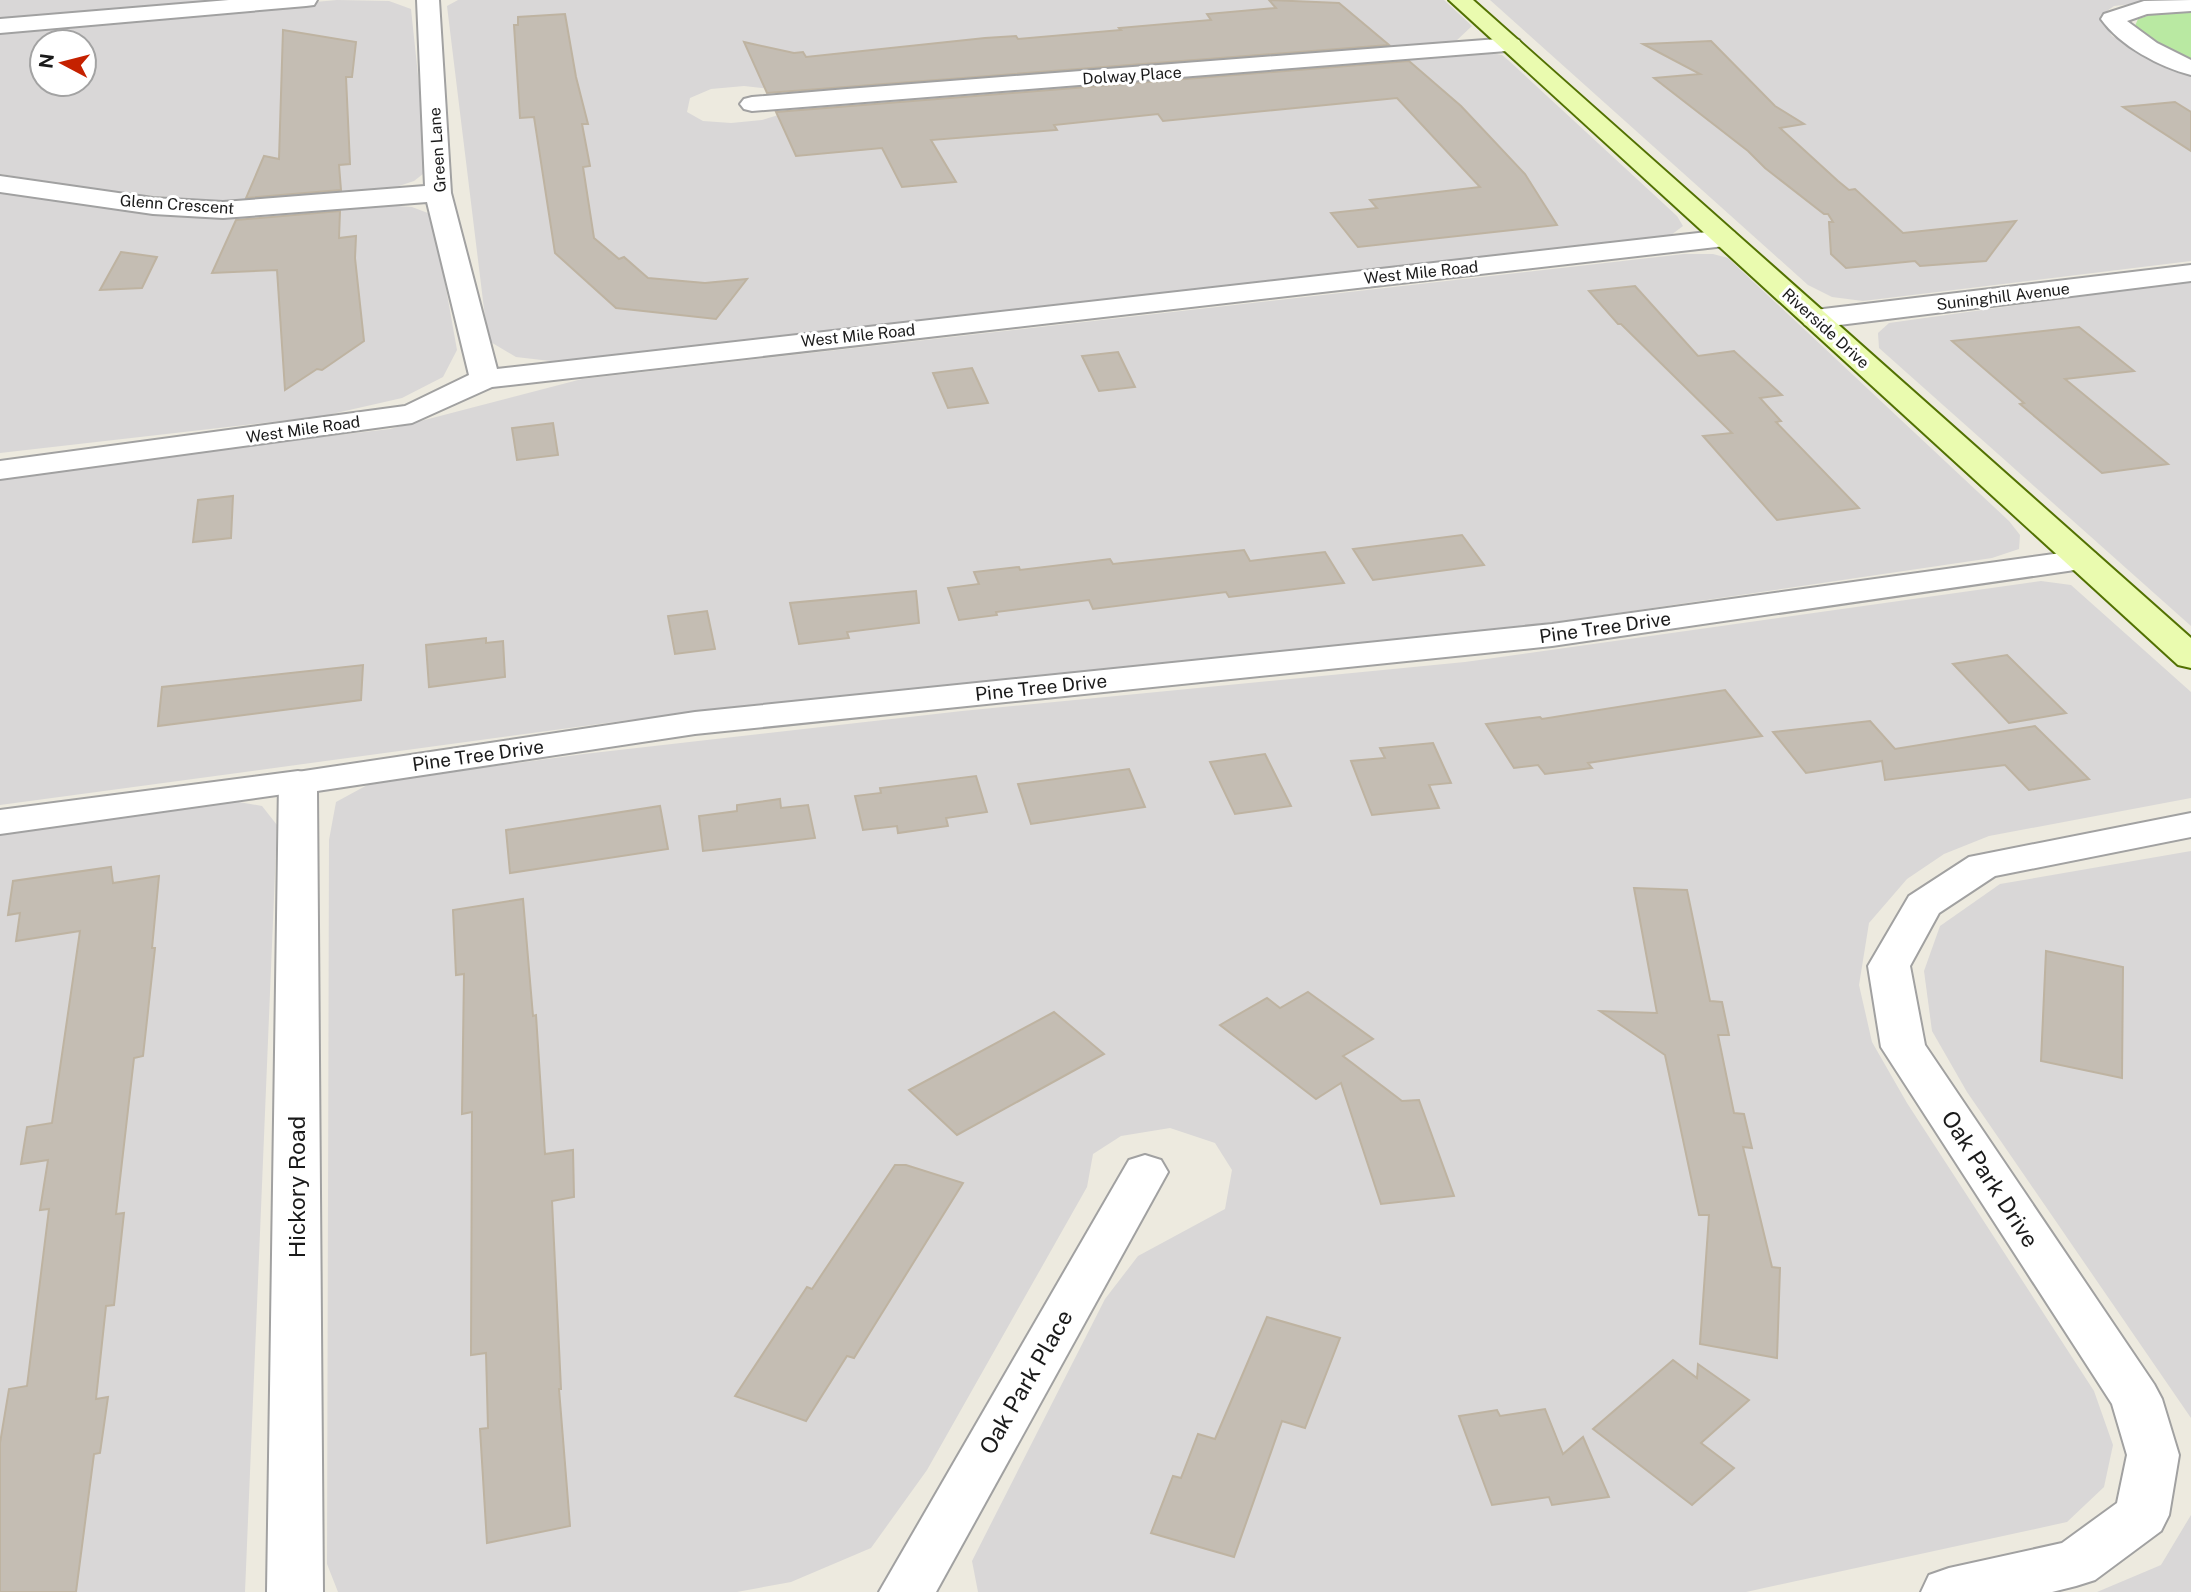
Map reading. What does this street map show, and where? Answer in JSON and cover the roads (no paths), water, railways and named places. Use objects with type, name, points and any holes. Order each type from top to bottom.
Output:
[{"type":"main road","name":"Riverside Drive","points":[[1460,0],[2191,657]]},
{"type":"street","points":[[0,26],[306,0]]},
{"type":"street","name":"Green Lane","points":[[428,0],[438,193],[485,379]]},
{"type":"street","points":[[2191,4],[2144,8],[2112,19],[2128,35],[2191,68]]},
{"type":"street","name":"Dolway Place","points":[[752,104],[952,86],[1511,46]]},
{"type":"street","name":"Glenn Crescent","points":[[0,184],[153,206],[223,210],[438,193]]},
{"type":"street","name":"West Mile Road","points":[[0,470],[412,414],[485,379],[1725,238]]},
{"type":"street","name":"Suninghill Avenue","points":[[1815,319],[2191,272]]},
{"type":"street","name":"Pine Tree Drive","points":[[0,822],[298,782],[695,723],[1552,635],[2083,560]]},
{"type":"street","name":"Hickory Road","points":[[295,1592],[298,782]]},
{"type":"street","name":"Oak Park Drive","points":[[1950,1592],[2076,1563],[2142,1515],[2153,1455],[2136,1399],[1903,1047],[1889,965],[1923,905],[1983,866],[2191,825]]},
{"type":"street","name":"Oak Park Place","points":[[907,1592],[1145,1172]]}]
